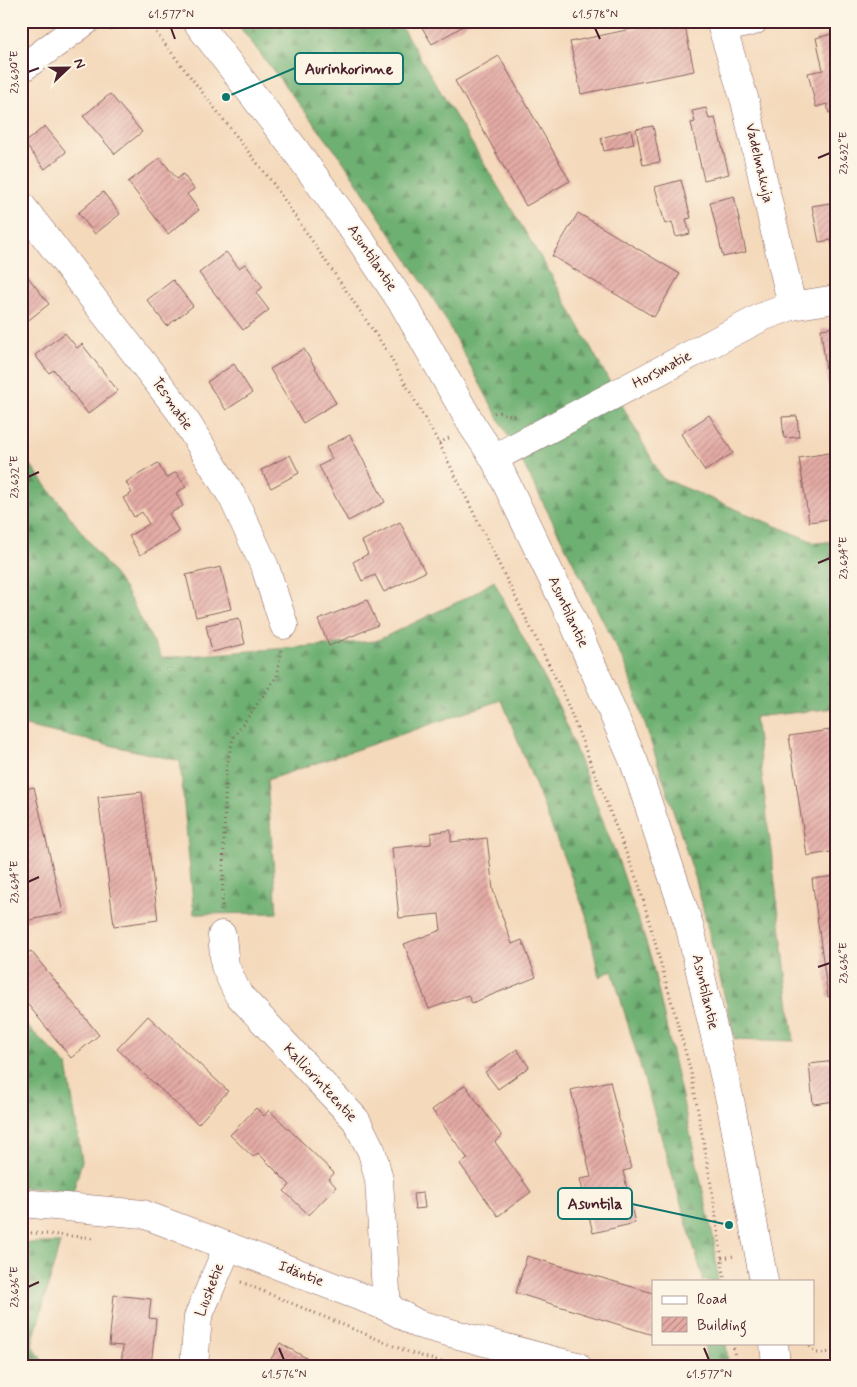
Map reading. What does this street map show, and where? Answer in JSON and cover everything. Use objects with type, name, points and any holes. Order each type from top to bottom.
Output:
[{"type":"street","points":[[21,69],[86,21]]},
{"type":"street","name":"Asuntilantie","points":[[196,21],[360,238],[405,307],[472,425],[494,458],[573,621],[634,762],[690,928],[731,1105],[764,1280]]},
{"type":"street","points":[[721,25],[754,21]]},
{"type":"street","name":"Vadelmakuja","points":[[721,25],[745,101],[792,306]]},
{"type":"street","name":"Tesmatie","points":[[21,205],[179,410],[233,498],[265,567],[284,625]]},
{"type":"street","name":"Horsmatie","points":[[494,458],[762,317],[792,306],[836,299]]},
{"type":"street","name":"Kalliorinteentie","points":[[222,935],[225,966],[238,994],[356,1120],[372,1152],[379,1180],[386,1307]]},
{"type":"street","name":"Idäntie","points":[[21,1203],[143,1214],[386,1307],[418,1324],[577,1366]]},
{"type":"street","name":"Liusketie","points":[[194,1366],[198,1317],[228,1246]]},
{"type":"street","points":[[774,1344],[776,1366]]},
{"type":"path","points":[[147,21],[272,182],[385,348],[440,443],[564,693],[639,885],[688,1062],[713,1196],[725,1280]]},
{"type":"path","points":[[222,935],[226,769],[233,738],[277,676],[284,625]]},
{"type":"path","points":[[21,1232],[97,1238]]},
{"type":"path","points":[[217,1272],[408,1352],[455,1366]]},
{"type":"path","points":[[733,1344],[736,1366]]},
{"type":"path","points":[[807,1344],[817,1353],[836,1352]]},
{"type":"green space","points":[[235,21],[398,21],[550,273],[662,478],[816,543],[836,541],[836,708],[755,717],[794,1041],[735,1039],[696,880],[626,666],[528,473],[441,311],[343,161]]},
{"type":"green space","points":[[21,452],[124,588],[162,658],[376,641],[470,596],[494,581],[560,709],[621,868],[651,958],[714,1241],[718,1280],[702,1280],[612,970],[599,977],[587,917],[502,700],[267,780],[277,913],[194,914],[180,761],[21,725]]},
{"type":"green space","points":[[21,1020],[67,1065],[82,1161],[73,1192],[21,1187]]},
{"type":"green space","points":[[21,1243],[60,1243],[32,1345],[46,1366],[21,1366]]},
{"type":"green space","points":[[705,1344],[726,1344],[728,1366],[706,1366]]},
{"type":"building","points":[[418,21],[472,21],[432,44]]},
{"type":"building","points":[[669,21],[684,21],[694,71],[581,94],[570,42]]},
{"type":"building","points":[[836,33],[836,111],[829,113],[827,104],[816,107],[808,73],[823,70],[816,38]]},
{"type":"building","points":[[499,56],[570,181],[526,206],[455,81]]},
{"type":"building","points":[[110,94],[142,132],[115,154],[83,116]]},
{"type":"building","points":[[706,108],[709,119],[715,118],[729,174],[704,180],[691,123],[695,122],[692,111]]},
{"type":"building","points":[[45,126],[66,152],[45,169],[24,143]]},
{"type":"building","points":[[653,126],[660,162],[643,165],[636,129]]},
{"type":"building","points":[[631,130],[634,144],[604,151],[601,138]]},
{"type":"building","points":[[160,158],[177,179],[183,174],[194,189],[187,194],[199,210],[168,234],[128,182]]},
{"type":"building","points":[[681,180],[691,218],[686,219],[690,234],[676,237],[672,222],[665,224],[655,187]]},
{"type":"building","points":[[103,192],[120,214],[95,234],[78,213]]},
{"type":"building","points":[[734,196],[746,252],[723,257],[710,202]]},
{"type":"building","points":[[836,202],[836,250],[833,251],[831,240],[819,242],[812,206]]},
{"type":"building","points":[[578,213],[680,274],[654,317],[552,256]]},
{"type":"building","points":[[226,252],[239,268],[245,264],[263,287],[256,293],[269,310],[243,330],[199,273]]},
{"type":"building","points":[[21,268],[49,304],[21,326]]},
{"type":"building","points":[[173,280],[193,306],[167,326],[147,300]]},
{"type":"building","points":[[836,327],[836,386],[828,387],[821,329]]},
{"type":"building","points":[[65,333],[77,348],[82,344],[118,391],[88,414],[54,370],[49,373],[35,355]]},
{"type":"building","points":[[304,349],[336,403],[303,423],[270,369]]},
{"type":"building","points":[[234,364],[252,393],[226,410],[207,382]]},
{"type":"building","points":[[709,415],[733,453],[705,471],[681,434]]},
{"type":"building","points":[[797,416],[799,437],[784,438],[782,417]]},
{"type":"building","points":[[350,435],[385,502],[348,521],[319,466],[332,459],[326,447]]},
{"type":"building","points":[[834,452],[836,518],[809,522],[799,458]]},
{"type":"building","points":[[290,455],[299,473],[271,488],[261,470]]},
{"type":"building","points":[[158,463],[166,478],[176,472],[186,487],[176,493],[183,506],[169,514],[179,532],[140,555],[129,536],[149,524],[142,512],[134,517],[123,498],[132,493],[126,482]]},
{"type":"building","points":[[400,522],[425,572],[384,592],[375,575],[362,581],[353,562],[368,554],[362,541]]},
{"type":"building","points":[[221,567],[231,609],[196,617],[186,575]]},
{"type":"building","points":[[367,600],[378,625],[329,646],[318,620]]},
{"type":"building","points":[[239,618],[245,644],[212,652],[206,625]]},
{"type":"building","points":[[830,730],[836,769],[836,851],[807,856],[789,736]]},
{"type":"building","points":[[34,787],[63,913],[21,922],[21,790]]},
{"type":"building","points":[[142,792],[158,920],[114,926],[98,797]]},
{"type":"building","points":[[451,830],[451,842],[487,838],[493,890],[512,944],[522,940],[536,977],[472,1003],[468,995],[429,1009],[404,944],[441,930],[439,914],[399,918],[392,848],[431,844],[431,833]]},
{"type":"building","points":[[836,876],[836,996],[828,997],[812,879]]},
{"type":"building","points":[[31,951],[99,1035],[71,1058],[21,996],[21,958]]},
{"type":"building","points":[[148,1016],[228,1091],[198,1124],[117,1049]]},
{"type":"building","points":[[517,1049],[529,1067],[498,1089],[485,1072]]},
{"type":"building","points":[[836,1061],[836,1101],[813,1104],[809,1064]]},
{"type":"building","points":[[610,1081],[631,1169],[623,1171],[635,1223],[593,1233],[580,1179],[591,1177],[571,1090]]},
{"type":"building","points":[[465,1085],[502,1136],[495,1142],[531,1192],[498,1216],[460,1164],[468,1159],[432,1110]]},
{"type":"building","points":[[256,1108],[264,1116],[269,1110],[334,1173],[329,1179],[336,1187],[309,1215],[284,1191],[290,1185],[258,1153],[253,1157],[230,1135]]},
{"type":"building","points":[[423,1193],[425,1208],[415,1209],[413,1194]]},
{"type":"building","points":[[527,1256],[652,1293],[652,1335],[516,1293]]},
{"type":"building","points":[[114,1295],[151,1299],[149,1318],[156,1319],[151,1366],[121,1366],[123,1346],[109,1345]]},
{"type":"building","points":[[280,1343],[320,1366],[267,1366]]},
{"type":"place","name":"Aurinkorinne","points":[[226,97]]},
{"type":"place","name":"Asuntila","points":[[729,1225]]}]
